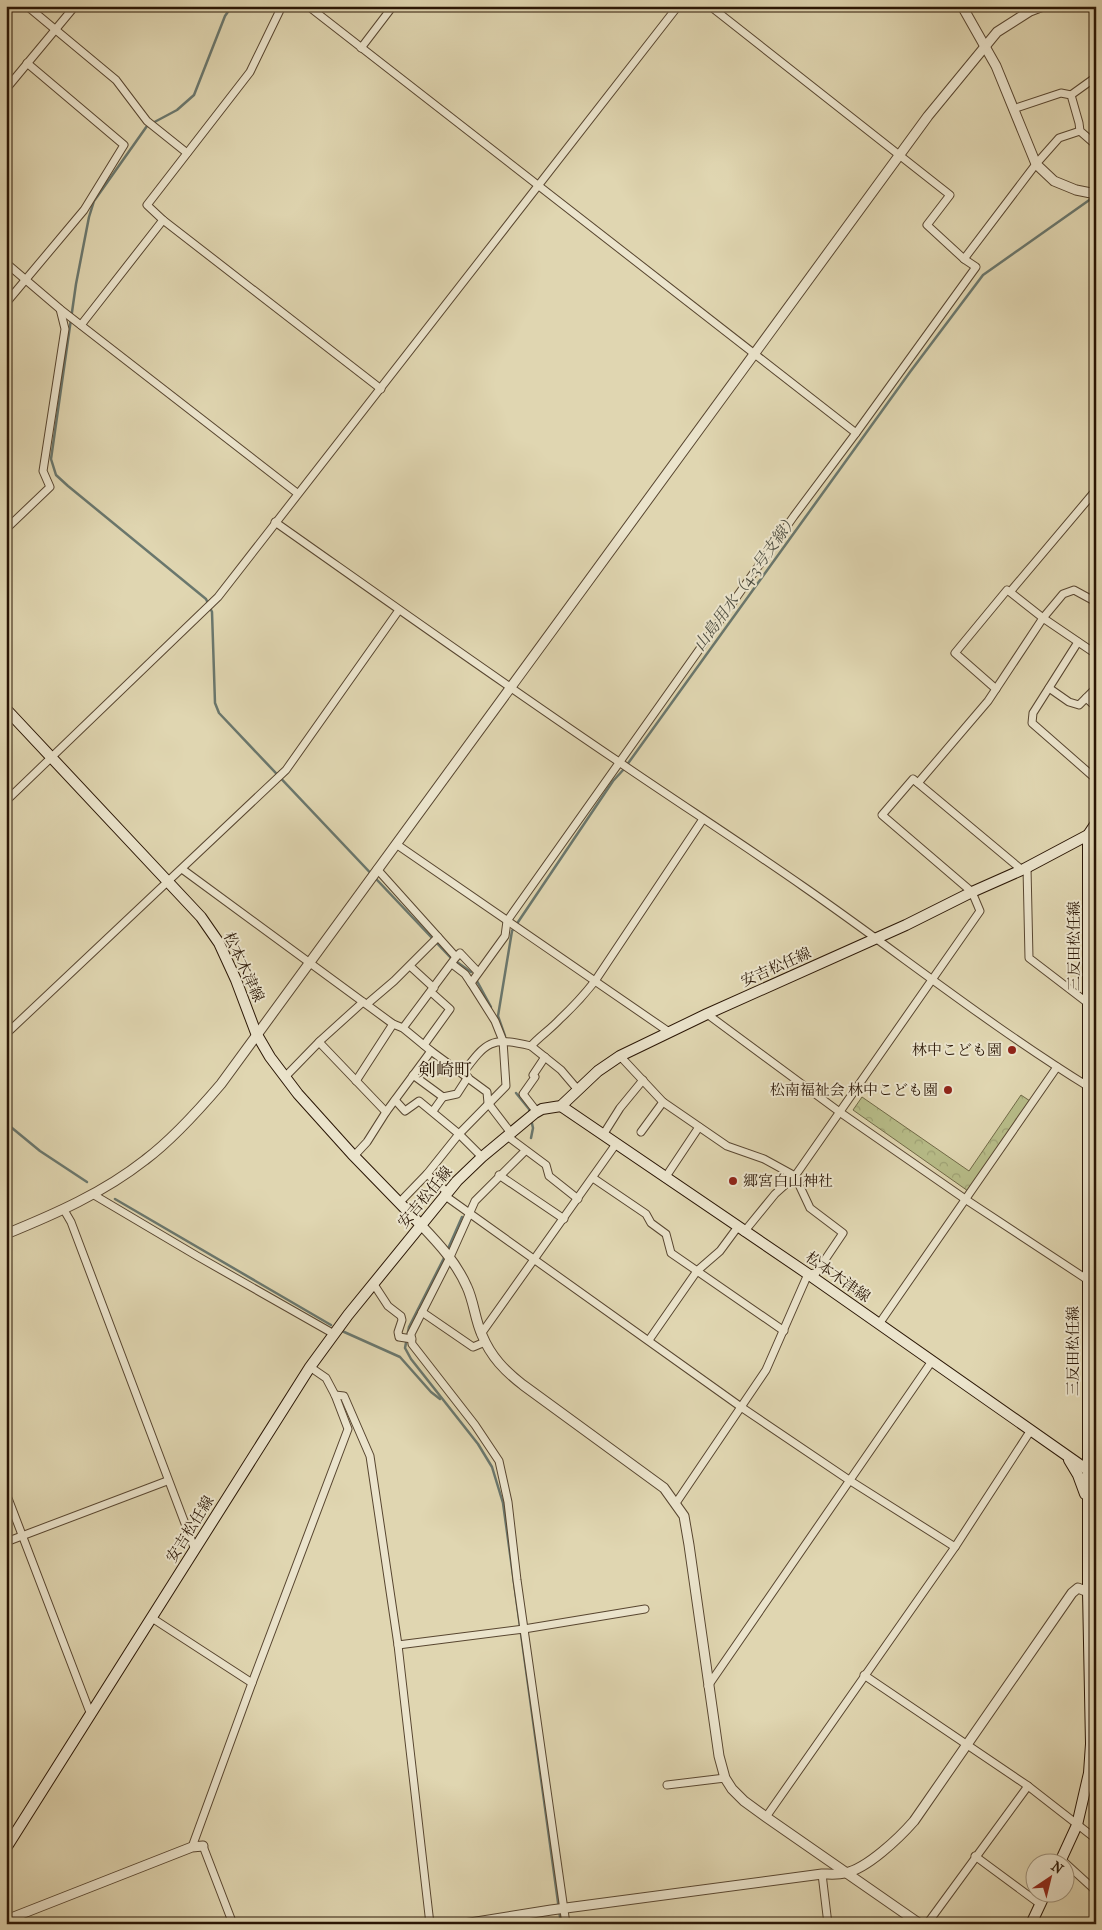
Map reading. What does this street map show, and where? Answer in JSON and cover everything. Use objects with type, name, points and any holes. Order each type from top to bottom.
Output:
[{"type":"main road","name":"松本木津線","points":[[6,709],[201,917],[219,943],[236,980],[256,1033],[270,1057],[298,1094],[354,1156],[421,1225]]},
{"type":"main road","name":"安吉松任線","points":[[6,1848],[310,1367],[373,1284],[446,1194],[482,1157],[542,1109],[561,1106],[598,1071],[620,1056],[707,1014],[1025,869],[1088,835],[1096,823]]},
{"type":"main road","name":"三反田松任線","points":[[1065,1852],[1077,1825],[1094,1746],[1088,1592],[1088,1507],[1092,1473],[1088,1432],[1088,835]]},
{"type":"main road","name":"松本木津線","points":[[561,1106],[808,1274],[1092,1473]]},
{"type":"main road","points":[[1060,1451],[1073,1453],[1082,1450],[1088,1432]]},
{"type":"main road","points":[[1088,1432],[1096,1452]]},
{"type":"main road","points":[[1060,1451],[1072,1463],[1078,1475],[1088,1507],[1096,1500]]},
{"type":"main road","points":[[1031,1924],[1040,1904]]},
{"type":"street","points":[[27,6],[116,80],[151,124],[187,153]]},
{"type":"street","points":[[6,89],[75,6]]},
{"type":"street","points":[[282,6],[250,72],[147,205],[163,220],[381,389]]},
{"type":"street","points":[[308,6],[856,433]]},
{"type":"street","points":[[362,48],[393,6]]},
{"type":"street","points":[[6,801],[214,600],[381,389],[678,6]]},
{"type":"street","points":[[471,982],[505,936],[620,763],[976,267],[964,259],[927,225],[950,195],[710,6]]},
{"type":"street","points":[[962,6],[996,66],[1036,164],[1054,181],[1076,190],[1094,193]]},
{"type":"street","points":[[6,1234],[64,1210],[94,1195],[146,1160],[194,1114],[221,1084],[256,1033],[900,154],[997,32],[1030,11],[1043,6]]},
{"type":"street","points":[[6,303],[84,210],[124,145],[27,64]]},
{"type":"street","points":[[1072,95],[1096,77]]},
{"type":"street","points":[[1013,109],[1061,92],[1072,95]]},
{"type":"street","points":[[1072,95],[1080,131],[1096,145]]},
{"type":"street","points":[[964,259],[1036,164],[1059,138],[1080,131]]},
{"type":"street","points":[[75,320],[163,220]]},
{"type":"street","points":[[6,262],[60,309],[297,493]]},
{"type":"street","points":[[6,528],[50,486],[43,471],[65,329],[60,309]]},
{"type":"street","points":[[1096,490],[1010,592],[1043,618],[1096,654]]},
{"type":"street","points":[[275,522],[620,763],[850,919],[932,981],[1089,1087]]},
{"type":"street","points":[[996,690],[955,653],[1007,590]]},
{"type":"street","points":[[918,783],[996,690],[1043,618],[1063,594],[1074,590],[1096,602]]},
{"type":"street","points":[[6,1034],[279,776],[399,610]]},
{"type":"street","points":[[1078,642],[1033,713],[1032,723],[1096,778]]},
{"type":"street","points":[[1049,688],[1079,706],[1096,688]]},
{"type":"street","points":[[1086,698],[1096,707]]},
{"type":"street","points":[[649,1340],[696,1271],[720,1251],[795,1176],[841,1113],[980,911],[972,892],[882,815],[913,779],[1025,869],[1029,958],[1089,1004]]},
{"type":"street","points":[[531,1046],[542,1033],[566,1014],[595,981],[704,819]]},
{"type":"street","points":[[396,844],[669,1032]]},
{"type":"street","points":[[182,868],[393,1024],[403,1028],[430,1051],[487,1092],[488,1103],[509,1134],[525,1151],[546,1166],[549,1176],[578,1199]]},
{"type":"street","points":[[376,870],[438,937],[471,982],[495,1021],[502,1041],[506,1086],[459,1134],[427,1174],[399,1203]]},
{"type":"street","points":[[285,1077],[320,1042],[410,966],[438,937]]},
{"type":"street","points":[[403,1028],[460,953],[478,972]]},
{"type":"street","points":[[410,966],[450,1009],[424,1045]]},
{"type":"street","points":[[707,1014],[841,1113],[1088,1280]]},
{"type":"street","points":[[356,1081],[393,1024]]},
{"type":"street","points":[[434,1111],[443,1097],[456,1094],[480,1050],[494,1042],[511,1041],[531,1046],[561,1070],[578,1090]]},
{"type":"street","points":[[320,1042],[386,1112]]},
{"type":"street","points":[[354,1156],[367,1142],[430,1051]]},
{"type":"street","points":[[620,1056],[663,1102],[699,1127],[727,1146],[764,1159],[795,1176],[810,1208],[843,1233],[816,1273],[808,1274],[766,1370],[676,1503]]},
{"type":"street","points":[[536,1113],[523,1094],[535,1077],[533,1075],[545,1057]]},
{"type":"street","points":[[878,1324],[1057,1067]]},
{"type":"street","points":[[413,1075],[443,1097]]},
{"type":"street","points":[[602,1135],[620,1108],[643,1080]]},
{"type":"street","points":[[395,1100],[405,1111],[419,1101],[434,1111],[482,1157]]},
{"type":"street","points":[[641,1132],[663,1102]]},
{"type":"street","points":[[665,1178],[699,1127]]},
{"type":"street","points":[[422,1312],[473,1347],[483,1338],[535,1259],[616,1144]]},
{"type":"street","points":[[525,1151],[499,1175],[466,1211],[411,1334],[412,1344],[499,1461],[508,1502],[520,1629],[566,1924]]},
{"type":"street","points":[[427,1174],[466,1211],[742,1406],[850,1480],[955,1547]]},
{"type":"street","points":[[499,1175],[564,1219]]},
{"type":"street","points":[[593,1178],[646,1214],[652,1223],[666,1234],[671,1253],[784,1331]]},
{"type":"street","points":[[94,1195],[334,1334]]},
{"type":"street","points":[[64,1210],[71,1222],[167,1481],[195,1550]]},
{"type":"street","points":[[421,1225],[447,1254],[467,1288],[483,1338],[496,1362],[506,1372],[664,1488],[684,1516],[690,1544],[719,1756],[725,1778],[732,1789],[744,1801],[766,1817],[920,1924]]},
{"type":"street","points":[[373,1284],[388,1306],[401,1316],[402,1320],[398,1332],[400,1336],[412,1339]]},
{"type":"street","points":[[708,1686],[932,1361]]},
{"type":"street","points":[[192,1847],[348,1430],[335,1395],[326,1378],[310,1367]]},
{"type":"street","points":[[335,1395],[344,1396],[370,1456],[398,1645],[430,1924]]},
{"type":"street","points":[[766,1817],[955,1547],[1031,1430]]},
{"type":"street","points":[[6,1542],[167,1481]]},
{"type":"street","points":[[6,1493],[91,1715]]},
{"type":"street","points":[[464,1924],[564,1908],[822,1874],[847,1873],[867,1862],[897,1840],[914,1821],[1072,1593],[1078,1588],[1088,1592],[1096,1581]]},
{"type":"street","points":[[398,1645],[520,1629],[645,1609]]},
{"type":"street","points":[[152,1618],[252,1683]]},
{"type":"street","points":[[864,1675],[1028,1786],[1096,1839]]},
{"type":"street","points":[[667,1785],[725,1778]]},
{"type":"street","points":[[927,1924],[1028,1786]]},
{"type":"street","points":[[6,1920],[192,1847],[203,1846],[233,1924]]},
{"type":"street","points":[[975,1856],[1040,1904]]},
{"type":"street","points":[[1074,1872],[1096,1891]]},
{"type":"street","points":[[822,1874],[828,1924]]},
{"type":"green space","points":[[1021,1095],[1030,1101],[968,1191],[853,1110],[862,1097],[969,1171]]},
{"type":"waterway","points":[[232,6],[225,16],[194,95],[177,110],[147,126],[94,201],[76,284],[51,459],[56,475],[68,486],[206,599],[212,612],[215,703],[219,713],[450,957],[471,972]]},
{"type":"waterway","name":"山島用水（4-3号支線）","points":[[505,1036],[498,1016],[512,931],[613,781],[624,769],[910,372],[983,275],[1095,196]]},
{"type":"waterway","points":[[477,981],[491,1007]]},
{"type":"waterway","points":[[516,1093],[529,1109],[530,1114]]},
{"type":"waterway","points":[[531,1119],[533,1128],[531,1138]]},
{"type":"waterway","points":[[6,1123],[40,1151],[87,1182]]},
{"type":"waterway","points":[[115,1199],[331,1325]]},
{"type":"waterway","points":[[447,1251],[462,1217]]},
{"type":"waterway","points":[[445,1256],[409,1327],[405,1348],[411,1359],[478,1444],[492,1467],[503,1503],[561,1924]]},
{"type":"waterway","points":[[342,1331],[400,1357],[431,1392],[440,1399]]},
{"type":"place","name":"林中こども園","points":[[1012,1050]]},
{"type":"place","name":"松南福祉会 林中こども園","points":[[948,1090]]},
{"type":"place","name":"郷宮白山神社","points":[[733,1181]]},
{"type":"district","name":"剣崎町","points":[[445,1070]]}]
